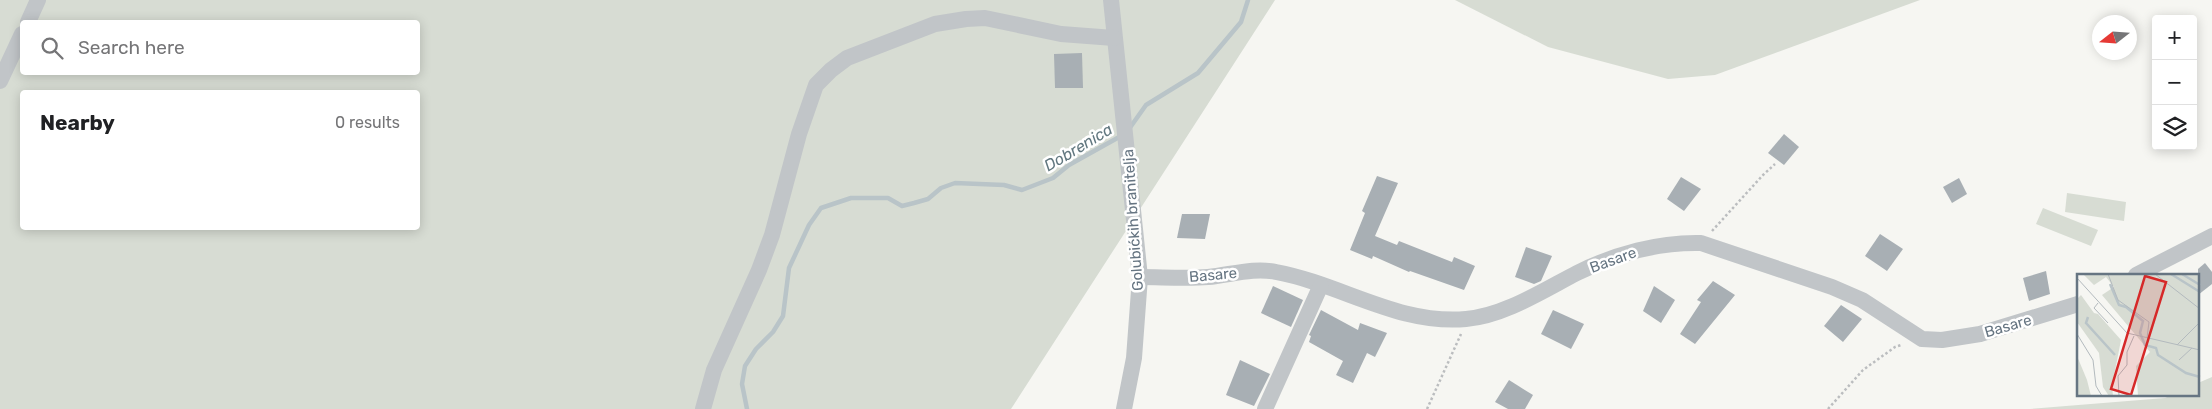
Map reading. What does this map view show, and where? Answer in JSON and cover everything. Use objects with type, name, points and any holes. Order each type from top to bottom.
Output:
[{"type":"street","points":[[29,20],[38,0]]},
{"type":"street","name":"Golubićkih branitelja","points":[[1111,0],[1140,277],[1134,358],[1124,409]]},
{"type":"street","points":[[704,409],[714,370],[759,270],[772,235],[799,134],[816,85],[831,70],[847,58],[936,24],[966,19],[985,18],[1061,34],[1114,38]]},
{"type":"street","points":[[0,81],[20,38]]},
{"type":"street","points":[[2138,274],[2212,236]]},
{"type":"street","name":"Basare","points":[[1140,277],[1207,277],[1242,272],[1275,271],[1399,313],[1450,320],[1468,319],[1501,310],[1532,297],[1579,273],[1642,249],[1682,243],[1701,243],[1832,287],[1862,300],[1922,339],[1942,340],[1980,334],[2077,304]]},
{"type":"street","points":[[1265,409],[1320,285]]},
{"type":"path","points":[[1701,243],[1775,164]]},
{"type":"path","points":[[1426,409],[1468,319]]},
{"type":"path","points":[[1828,409],[1863,370],[1895,347],[1922,339]]},
{"type":"shaded area","points":[[0,0],[1275,0],[1011,409],[0,409]]},
{"type":"shaded area","points":[[1455,0],[1920,0],[1715,75],[1668,79],[1548,47]]},
{"type":"shaded area","points":[[2067,193],[2126,202],[2124,221],[2065,212]]},
{"type":"shaded area","points":[[2043,208],[2098,230],[2091,246],[2036,224]]},
{"type":"shaded area","points":[[2212,377],[2212,409],[2030,409],[2165,398],[2170,396],[2200,396],[2200,382]]},
{"type":"building","points":[[1082,53],[1083,88],[1055,88],[1054,54]]},
{"type":"building","points":[[1784,134],[1799,147],[1784,165],[1768,153]]},
{"type":"building","points":[[1377,176],[1398,183],[1375,236],[1397,245],[1399,241],[1452,262],[1454,257],[1475,266],[1464,290],[1409,272],[1373,256],[1372,259],[1350,250],[1365,213],[1362,211]]},
{"type":"building","points":[[1681,177],[1701,189],[1684,211],[1667,199]]},
{"type":"building","points":[[1959,178],[1967,194],[1952,203],[1943,187]]},
{"type":"building","points":[[1182,214],[1210,214],[1205,239],[1177,238]]},
{"type":"building","points":[[1880,234],[1903,249],[1887,271],[1865,256]]},
{"type":"building","points":[[1526,247],[1552,256],[1541,281],[1534,284],[1515,277]]},
{"type":"building","points":[[2205,263],[2212,272],[2212,284],[2200,293],[2200,274],[2198,274],[2198,269]]},
{"type":"building","points":[[2046,271],[2050,294],[2029,301],[2023,278]]},
{"type":"building","points":[[1713,281],[1735,295],[1695,344],[1680,334],[1701,302],[1697,300]]},
{"type":"building","points":[[1273,286],[1303,300],[1291,327],[1261,313]]},
{"type":"building","points":[[1654,286],[1675,300],[1661,323],[1643,311]]},
{"type":"building","points":[[1841,305],[1862,319],[1843,342],[1824,326]]},
{"type":"building","points":[[1321,310],[1358,330],[1360,323],[1387,333],[1375,357],[1367,353],[1353,383],[1336,375],[1343,361],[1309,342],[1311,336],[1309,335]]},
{"type":"building","points":[[1553,310],[1584,324],[1571,349],[1541,334]]},
{"type":"building","points":[[1240,360],[1270,374],[1254,406],[1226,395]]},
{"type":"building","points":[[1509,380],[1533,395],[1525,409],[1508,409],[1495,402]]},
{"type":"waterway","name":"Dobrenica","points":[[1129,129],[1146,105],[1198,73],[1241,22],[1248,0]]},
{"type":"waterway","name":"Dobrenica","points":[[747,409],[742,384],[745,366],[756,349],[773,332],[783,316],[789,268],[809,225],[821,208],[851,198],[888,198],[902,206],[928,199],[941,188],[955,183],[1004,185],[1022,190],[1053,178],[1069,165],[1121,136]]}]
